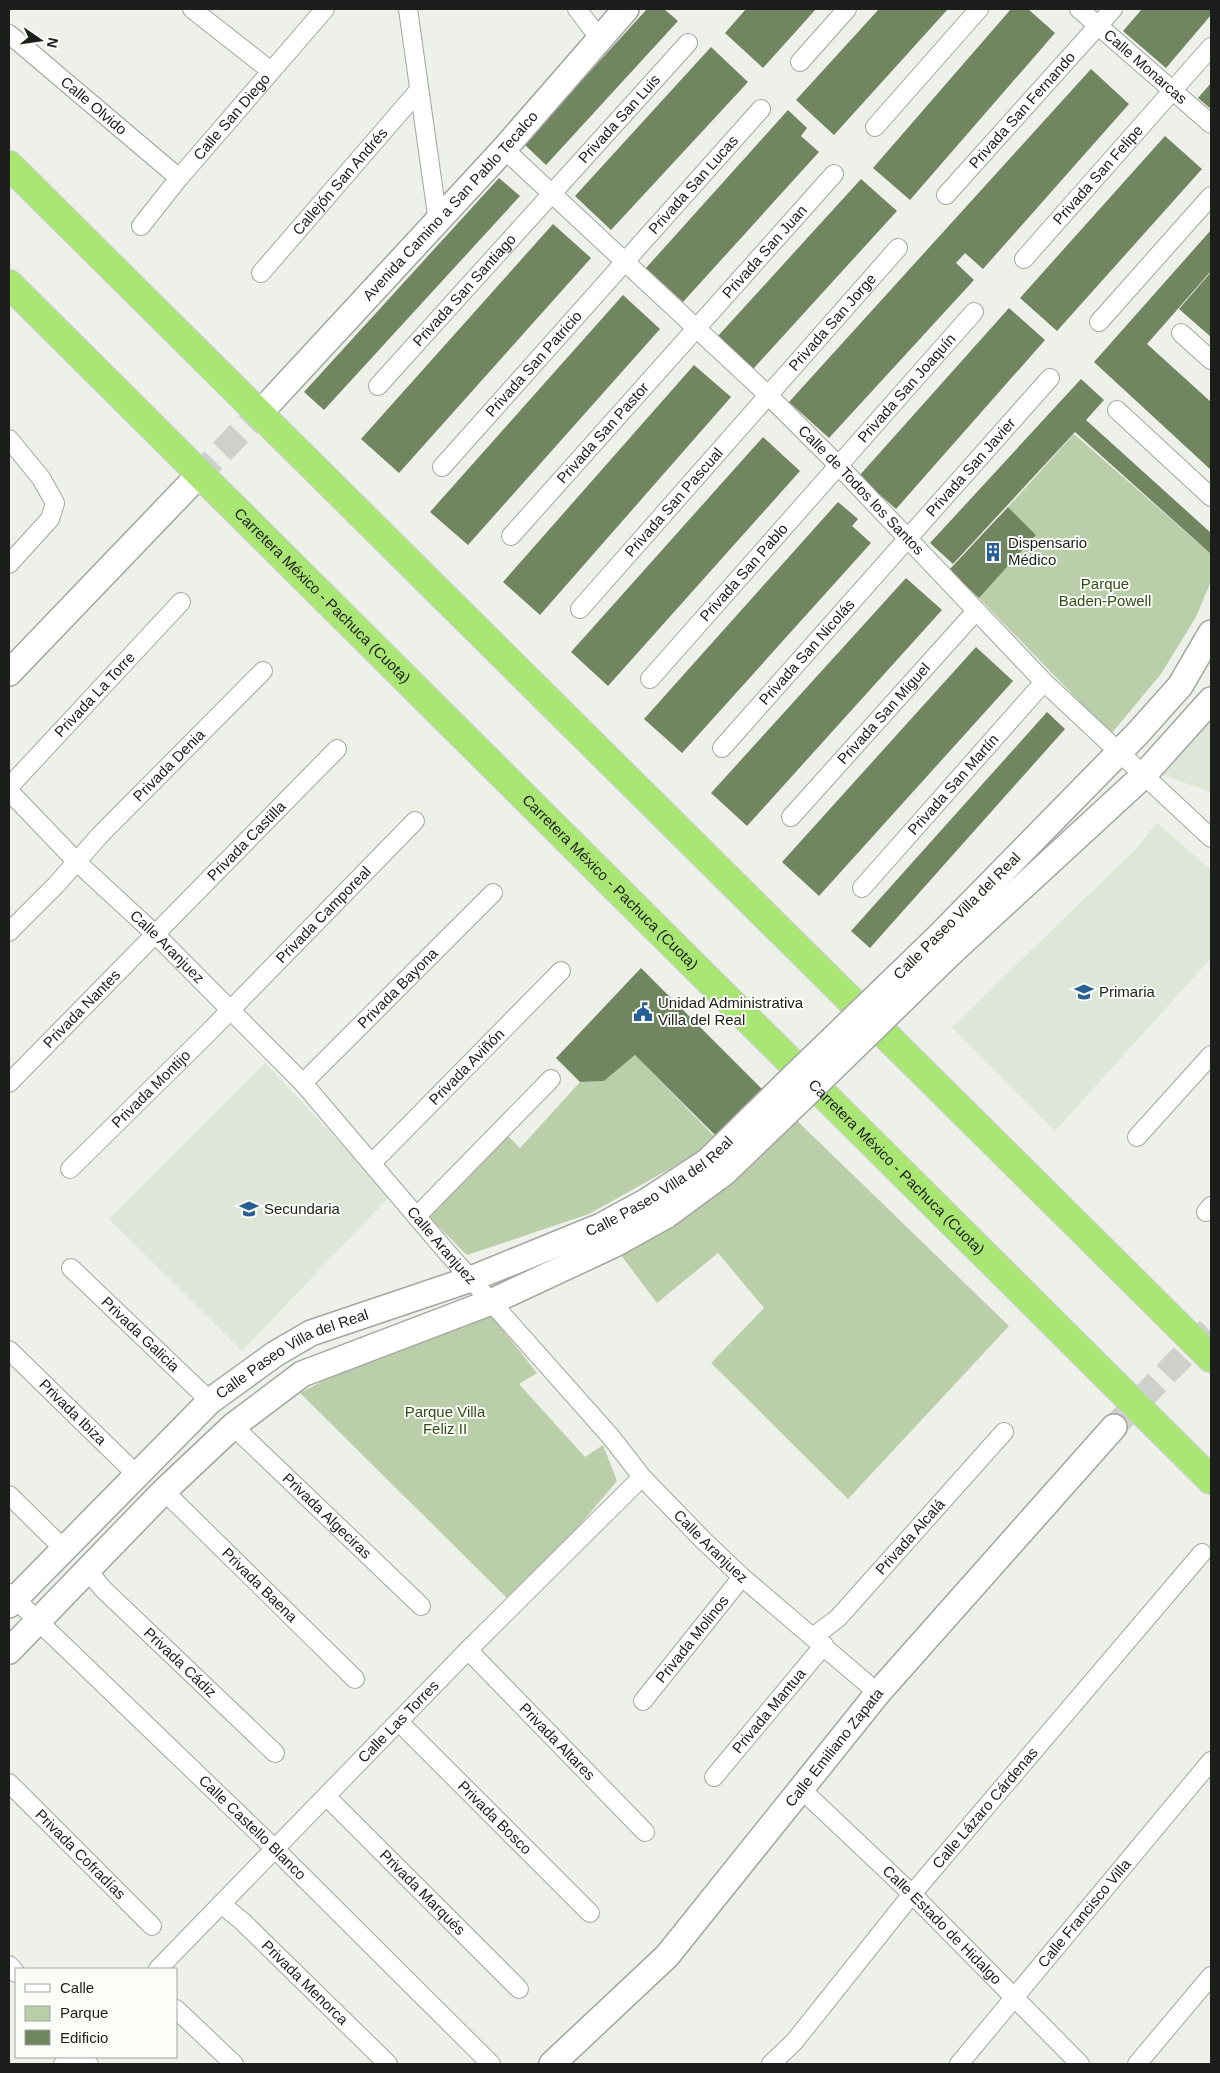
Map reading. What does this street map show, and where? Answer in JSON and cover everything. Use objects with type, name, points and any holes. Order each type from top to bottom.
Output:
[{"type":"highway","points":[[9,165],[1211,1358]]},
{"type":"highway","name":"Carretera México - Pachuca (Cuota)","points":[[9,284],[1211,1480]]},
{"type":"street","points":[[192,9],[270,71]]},
{"type":"street","name":"Calle San Diego","points":[[141,226],[179,178],[325,9]]},
{"type":"street","points":[[408,9],[438,222]]},
{"type":"street","points":[[577,9],[600,39]]},
{"type":"street","name":"Avenida Camino a San Pablo Tecalco","points":[[271,401],[438,222],[626,9]]},
{"type":"street","points":[[800,62],[848,9]]},
{"type":"street","points":[[875,127],[979,9]]},
{"type":"street","name":"Calle Monarcas","points":[[1079,9],[1211,124]]},
{"type":"street","name":"Privada San Fernando","points":[[946,195],[1113,9]]},
{"type":"street","name":"Calle Olvido","points":[[9,34],[179,178]]},
{"type":"street","name":"Privada San Luis","points":[[551,196],[688,43]]},
{"type":"street","name":"Privada San Felipe","points":[[1024,259],[1211,47]]},
{"type":"street","name":"Callejón San Andrés","points":[[261,272],[419,90]]},
{"type":"street","name":"Privada San Lucas","points":[[624,261],[761,109]]},
{"type":"street","name":"Calle de Todos los Santos","points":[[504,149],[551,196],[769,396],[840,466],[1044,682],[1117,753],[1211,838]]},
{"type":"street","name":"Privada San Juan","points":[[695,330],[834,174]]},
{"type":"street","name":"Privada San Santiago","points":[[378,386],[551,196]]},
{"type":"street","points":[[1099,322],[1211,196]]},
{"type":"street","name":"Privada San Jorge","points":[[769,396],[898,248]]},
{"type":"street","name":"Privada San Patricio","points":[[442,467],[624,261]]},
{"type":"street","name":"Privada San Joaquín","points":[[840,466],[974,312]]},
{"type":"street","name":"Privada San Pastor","points":[[511,536],[695,330]]},
{"type":"street","points":[[1181,333],[1211,360]]},
{"type":"street","name":"Privada San Javier","points":[[892,557],[1050,378]]},
{"type":"street","name":"Privada San Pascual","points":[[580,609],[769,396]]},
{"type":"street","points":[[1117,410],[1211,497]]},
{"type":"street","points":[[9,440],[40,478],[55,503],[50,519],[9,564]]},
{"type":"street","name":"Privada San Pablo","points":[[650,679],[840,466]]},
{"type":"street","points":[[9,673],[196,478]]},
{"type":"street","name":"Privada San Nicolás","points":[[722,748],[892,557]]},
{"type":"street","name":"Privada La Torre","points":[[9,787],[181,602]]},
{"type":"street","name":"Privada San Miguel","points":[[791,817],[976,611]]},
{"type":"street","name":"Calle Paseo Villa del Real","points":[[946,944],[1117,753],[1180,686],[1211,633]]},
{"type":"street","name":"Privada Denia","points":[[9,932],[77,862],[101,834],[263,671]]},
{"type":"street","name":"Privada San Martín","points":[[862,888],[1044,682]]},
{"type":"street","name":"Calle Paseo Villa del Real","points":[[11,1599],[64,1549],[210,1401],[275,1354],[311,1333],[471,1279],[601,1226],[647,1201],[708,1161],[793,1092],[946,944],[1143,776],[1211,700]]},
{"type":"street","name":"Privada Castilla","points":[[155,934],[337,749]]},
{"type":"street","name":"Calle Aranjuez","points":[[9,791],[77,862],[155,934],[231,1009],[302,1083],[491,1302],[612,1437],[642,1477],[702,1540],[742,1578],[878,1693]]},
{"type":"street","name":"Privada Camporeal","points":[[231,1009],[414,821]]},
{"type":"street","name":"Privada Bayona","points":[[302,1083],[493,893]]},
{"type":"street","name":"Privada Nantes","points":[[9,1083],[155,934]]},
{"type":"street","name":"Privada Aviñón","points":[[372,1163],[561,971]]},
{"type":"street","name":"Privada Montijo","points":[[70,1169],[231,1009]]},
{"type":"street","points":[[1137,1137],[1211,1055]]},
{"type":"street","points":[[417,1216],[551,1078]]},
{"type":"street","name":"Calle Paseo Villa del Real","points":[[9,1651],[164,1491],[233,1426],[302,1374],[491,1302],[613,1245],[667,1215],[724,1173],[793,1092]]},
{"type":"street","name":"Privada Galicia","points":[[71,1268],[210,1401]]},
{"type":"street","name":"Privada Ibiza","points":[[9,1350],[137,1474]]},
{"type":"street","name":"Privada Algeciras","points":[[233,1426],[421,1606]]},
{"type":"street","name":"Calle Emiliano Zapata","points":[[552,2064],[666,1956],[878,1693],[1114,1427]]},
{"type":"street","name":"Privada Alcalá","points":[[818,1641],[1004,1432]]},
{"type":"street","name":"Calle Las Torres","points":[[159,1968],[400,1723],[468,1650],[642,1477]]},
{"type":"street","name":"Privada Baena","points":[[164,1491],[355,1679]]},
{"type":"street","points":[[9,1495],[64,1549]]},
{"type":"street","name":"Calle Lázaro Cárdenas","points":[[771,2064],[794,2042],[912,1894],[1202,1553]]},
{"type":"street","name":"Privada Cádiz","points":[[88,1571],[103,1588],[274,1753]]},
{"type":"street","name":"Privada Molinos","points":[[643,1701],[742,1578]]},
{"type":"street","name":"Calle Castello Blanco","points":[[11,1599],[38,1621],[275,1849],[491,2064]]},
{"type":"street","name":"Privada Mantua","points":[[714,1777],[818,1641]]},
{"type":"street","name":"Privada Altares","points":[[468,1650],[645,1832]]},
{"type":"street","name":"Privada Bosco","points":[[400,1723],[590,1913]]},
{"type":"street","name":"Calle Francisco Villa","points":[[959,2064],[1211,1761]]},
{"type":"street","name":"Privada Cofradías","points":[[9,1783],[152,1926]]},
{"type":"street","name":"Calle Estado de Hidalgo","points":[[801,1789],[912,1894],[1080,2064]]},
{"type":"street","name":"Privada Marqués","points":[[327,1797],[519,1988]]},
{"type":"street","name":"Privada Menorca","points":[[221,1904],[242,1921],[388,2064]]},
{"type":"street","points":[[1137,2064],[1211,1976]]},
{"type":"street","points":[[178,2012],[234,2064]]},
{"type":"shaded area","points":[[1211,702],[1211,792],[1147,770]]},
{"type":"shaded area","name":"Primaria","points":[[1157,823],[1211,870],[1211,958],[1055,1131],[952,1027],[1134,851]]},
{"type":"shaded area","name":"Secundaria","points":[[265,1063],[365,1169],[388,1198],[242,1351],[109,1219]]},
{"type":"green space","name":"Parque Baden-Powell","points":[[1074,434],[1211,554],[1211,581],[1196,617],[1161,674],[1111,734],[979,598],[1036,535],[1008,507]]},
{"type":"green space","points":[[635,1055],[715,1137],[698,1153],[589,1214],[467,1255],[421,1209],[504,1132],[520,1148],[580,1082],[604,1081]]},
{"type":"green space","points":[[788,1112],[1009,1326],[848,1499],[711,1363],[764,1308],[718,1253],[657,1303],[614,1246]]},
{"type":"green space","name":"Parque Villa Feliz II","points":[[490,1314],[537,1373],[519,1384],[585,1457],[603,1445],[617,1481],[513,1604],[300,1393],[334,1375]]},
{"type":"building","points":[[647,9],[664,9],[678,21],[546,165],[524,144]]},
{"type":"building","points":[[746,9],[816,9],[763,68],[725,33]]},
{"type":"building","points":[[879,9],[948,9],[834,135],[796,100]]},
{"type":"building","points":[[1011,9],[1028,9],[1055,33],[910,200],[873,168]]},
{"type":"building","points":[[1142,9],[1211,9],[1211,15],[1166,68],[1123,31]]},
{"type":"building","points":[[711,47],[748,82],[611,230],[575,196]]},
{"type":"building","points":[[1091,69],[1129,104],[983,269],[965,253],[956,263],[974,280],[829,438],[789,402]]},
{"type":"building","points":[[1211,83],[1211,109],[1198,98]]},
{"type":"building","points":[[788,110],[807,128],[801,136],[819,152],[683,302],[646,268]]},
{"type":"building","points":[[1165,136],[1202,169],[1057,331],[1020,298]]},
{"type":"building","points":[[499,178],[520,196],[324,410],[304,392]]},
{"type":"building","points":[[861,179],[897,211],[753,369],[718,336]]},
{"type":"building","points":[[553,224],[591,258],[399,473],[361,439]]},
{"type":"building","points":[[1211,230],[1211,271],[1147,344],[1211,402],[1211,470],[1094,362]]},
{"type":"building","points":[[1211,272],[1211,337],[1179,309]]},
{"type":"building","points":[[623,295],[660,329],[468,545],[430,512]]},
{"type":"building","points":[[1009,308],[1045,340],[896,509],[859,476]]},
{"type":"building","points":[[694,365],[731,397],[540,615],[503,582]]},
{"type":"building","points":[[1081,379],[1104,400],[1086,420],[1211,533],[1211,554],[1075,432],[953,564],[930,543]]},
{"type":"building","points":[[763,437],[800,471],[608,686],[571,652]]},
{"type":"building","points":[[838,502],[858,519],[852,526],[871,543],[682,753],[644,719]]},
{"type":"building","name":"Dispensario Médico","points":[[1008,507],[1036,535],[979,598],[949,570]]},
{"type":"building","points":[[906,578],[942,610],[747,826],[711,793]]},
{"type":"building","points":[[976,647],[1013,681],[819,896],[782,862]]},
{"type":"building","points":[[1047,712],[1065,729],[870,948],[851,931]]},
{"type":"building","name":"Unidad Administrativa Villa del Real","points":[[641,968],[763,1090],[716,1136],[635,1055],[604,1081],[580,1082],[556,1058]]},
{"type":"tunnel","points":[[196,478],[271,401]]},
{"type":"tunnel","points":[[1114,1427],[1211,1327]]},
{"type":"place","name":"Dispensario Médico","points":[[993,552]]},
{"type":"place","name":"Primaria","points":[[1084,992]]},
{"type":"place","name":"Unidad Administrativa Villa del Real","points":[[643,1012]]},
{"type":"place","name":"Secundaria","points":[[249,1209]]}]
